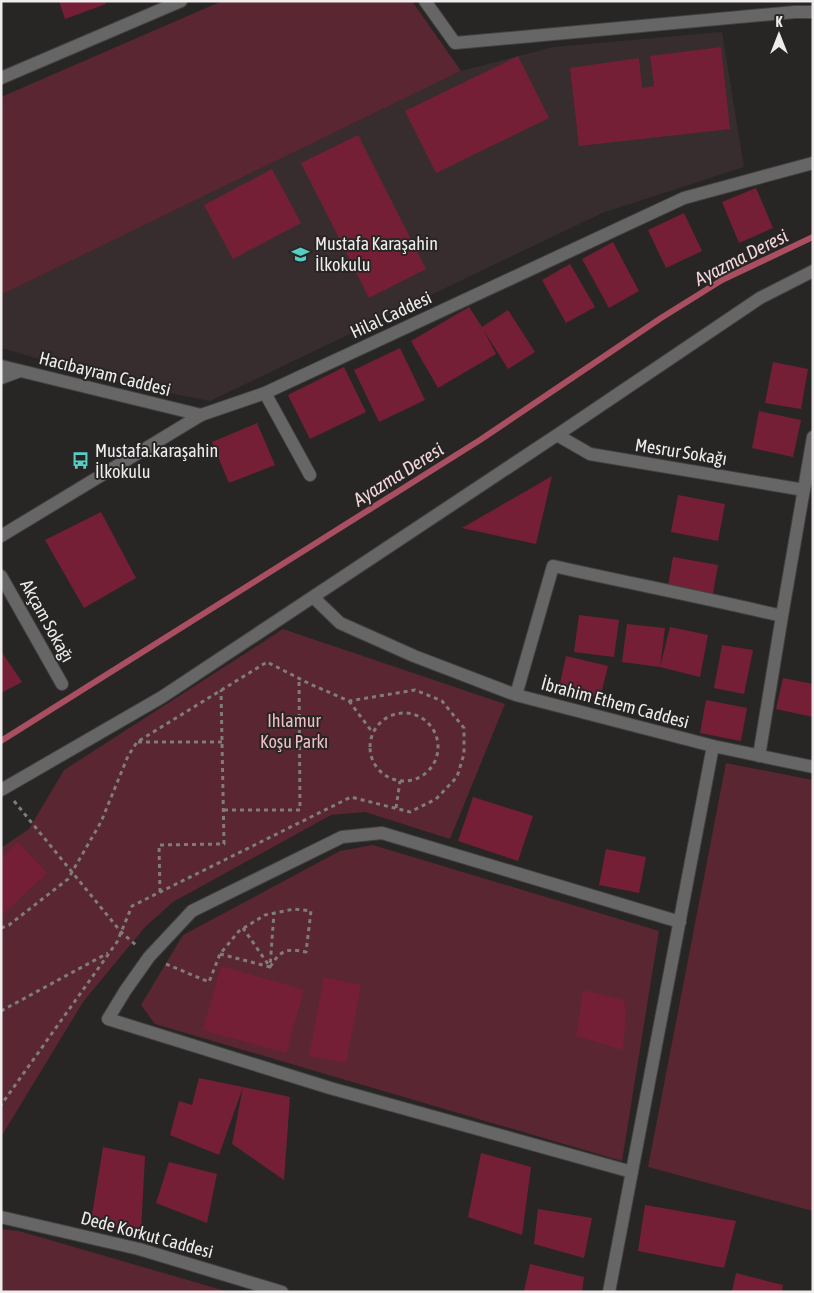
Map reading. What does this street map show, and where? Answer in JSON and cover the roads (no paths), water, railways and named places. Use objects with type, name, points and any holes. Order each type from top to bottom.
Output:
[{"type":"street","points":[[1,78],[181,1]]},
{"type":"street","points":[[425,1],[455,43],[795,6],[813,12]]},
{"type":"street","name":"Hilal Caddesi","points":[[1,536],[201,416],[265,393],[684,198],[813,163]]},
{"type":"street","points":[[1,790],[162,697],[760,298],[813,271]]},
{"type":"street","name":"Hacıbayram Caddesi","points":[[1,366],[201,416]]},
{"type":"street","points":[[1,378],[20,371]]},
{"type":"street","points":[[265,393],[310,475]]},
{"type":"street","name":"Mesrur Sokağı","points":[[557,435],[590,454],[804,490]]},
{"type":"street","points":[[759,756],[813,437]]},
{"type":"street","points":[[516,695],[553,566],[782,616]]},
{"type":"street","name":"Akçam Sokağı","points":[[1,576],[62,684]]},
{"type":"street","name":"İbrahim Ethem Caddesi","points":[[313,597],[340,623],[414,656],[516,695],[714,746],[813,767]]},
{"type":"street","points":[[609,1292],[714,746]]},
{"type":"street","points":[[632,1172],[330,1088],[108,1019],[149,957],[192,912],[342,837],[382,833],[680,922]]},
{"type":"street","name":"Dede Korkut Caddesi","points":[[1,1217],[139,1249],[282,1292]]},
{"type":"waterway","name":"Ayazma Deresi","points":[[1,741],[480,440],[661,318],[722,280],[813,237]]},
{"type":"place","name":"Mustafa Karaşahin İlkokulu","points":[[301,254]]},
{"type":"place","name":"Mustafa.karaşahin İlkokulu","points":[[81,461]]},
{"type":"park label","name":"Ihlamur Koşu Parkı","points":[[294,731]]}]
